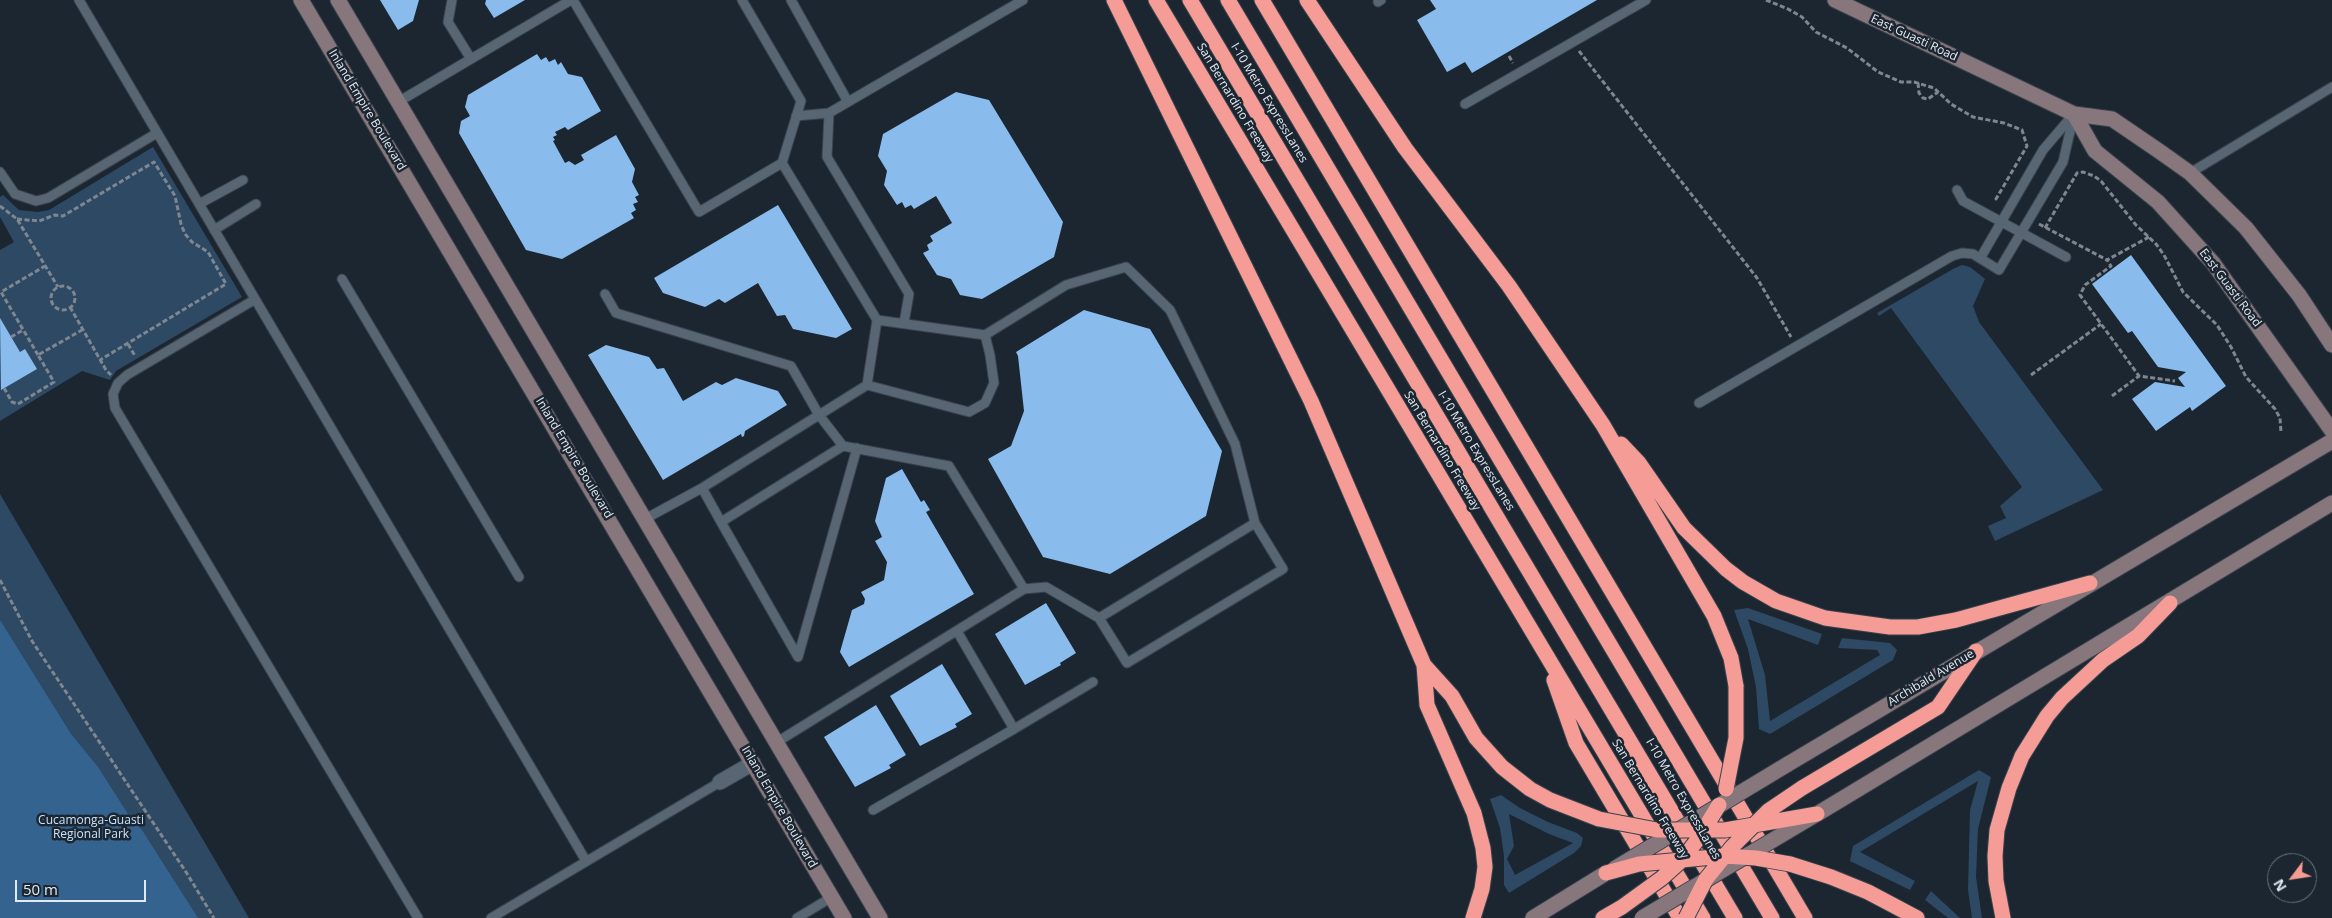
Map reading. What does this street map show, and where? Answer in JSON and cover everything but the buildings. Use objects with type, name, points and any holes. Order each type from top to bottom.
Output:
[{"type":"highway","points":[[1114,0],[1219,217],[1304,384],[1376,548],[1424,665],[1427,705],[1474,814],[1483,848],[1485,867],[1482,889],[1473,918]]},
{"type":"highway","name":"San Bernardino Freeway","points":[[1156,0],[1703,918]]},
{"type":"highway","name":"I-10 Metro ExpressLanes","points":[[1190,0],[1735,918]]},
{"type":"highway","name":"I-10 Metro ExpressLanes","points":[[1228,0],[1772,918]]},
{"type":"highway","points":[[1262,0],[1805,918]]},
{"type":"highway","points":[[1307,0],[1405,148],[1510,286],[1603,425],[1714,616],[1731,658],[1736,686],[1736,738],[1726,789],[1719,805],[1682,860],[1642,893],[1603,918]]},
{"type":"highway","points":[[1603,425],[1638,463],[1684,528],[1726,569],[1758,591],[1800,610],[1846,622],[1890,627],[1918,627],[1956,620],[2090,583]]},
{"type":"highway","points":[[2003,918],[1996,881],[1997,830],[2009,788],[2022,756],[2047,716],[2062,698],[2103,660],[2138,636],[2170,603]]},
{"type":"highway","points":[[1543,650],[1576,743],[1680,918]]},
{"type":"highway","points":[[1686,918],[1706,879],[1724,856],[1768,811],[1802,788],[1938,707],[1976,651]]},
{"type":"highway","points":[[1424,665],[1452,696],[1476,738],[1502,767],[1530,789],[1550,800],[1599,819],[1641,828],[1703,831],[1751,827],[1817,814]]},
{"type":"highway","points":[[1606,874],[1639,864],[1724,856],[1744,857],[1790,864],[1831,877],[1868,892],[1915,917]]},
{"type":"main road","name":"Inland Empire Boulevard","points":[[301,0],[844,918]]},
{"type":"main road","points":[[338,0],[880,918]]},
{"type":"main road","name":"East Guasti Road","points":[[1835,0],[2074,114],[2112,118],[2190,173],[2246,228],[2299,295],[2332,345]]},
{"type":"main road","name":"East Guasti Road","points":[[2074,114],[2095,151],[2158,202],[2213,263],[2332,431]]},
{"type":"main road","name":"Archibald Avenue","points":[[1533,918],[1976,651],[2332,441]]},
{"type":"main road","points":[[1642,918],[2170,603],[2332,503]]},
{"type":"street","points":[[720,782],[753,763]]},
{"type":"lane","points":[[79,0],[254,300],[441,612],[586,860]]},
{"type":"lane","points":[[452,0],[448,22],[471,59]]},
{"type":"lane","points":[[398,102],[572,0],[699,212],[782,163],[801,101],[742,0]]},
{"type":"lane","points":[[791,0],[848,102]]},
{"type":"lane","points":[[796,116],[829,113],[1023,0]]},
{"type":"lane","points":[[1465,104],[1646,0]]},
{"type":"lane","points":[[2190,173],[2332,87]]},
{"type":"lane","points":[[829,113],[827,157],[909,294],[904,323]]},
{"type":"lane","points":[[1981,258],[2043,150],[2074,114]]},
{"type":"lane","points":[[1699,402],[1952,256],[1962,253],[1973,254],[1999,270],[2063,162],[2074,114]]},
{"type":"lane","points":[[0,172],[15,194],[36,201],[48,198],[158,133]]},
{"type":"lane","points":[[782,163],[876,320],[867,385]]},
{"type":"lane","points":[[199,204],[243,180]]},
{"type":"lane","points":[[1957,190],[1963,201],[2066,257]]},
{"type":"lane","points":[[214,230],[256,204]]},
{"type":"lane","points":[[777,742],[1024,589],[1046,586],[1099,618],[1127,663],[1282,569],[1255,523],[1235,444],[1170,310],[1126,267],[1066,285],[985,335],[876,320]]},
{"type":"lane","points":[[342,279],[519,576]]},
{"type":"lane","points":[[605,294],[616,313],[791,366],[819,415],[843,446]]},
{"type":"lane","points":[[254,300],[119,382],[113,394],[115,408],[418,918]]},
{"type":"lane","points":[[645,518],[702,488],[867,385],[969,412],[985,403],[994,383],[985,335]]},
{"type":"lane","points":[[721,522],[843,446],[949,466],[1024,589]]},
{"type":"lane","points":[[702,488],[798,657],[857,448]]},
{"type":"lane","points":[[1099,618],[1255,523]]},
{"type":"lane","points":[[957,632],[1014,729]]},
{"type":"lane","points":[[873,810],[1093,682]]},
{"type":"lane","points":[[491,918],[720,782]]},
{"type":"lane","points":[[796,918],[832,897]]},
{"type":"path","points":[[1766,0],[1802,17],[1816,32],[1847,48],[1878,72],[1901,82],[1918,84],[1938,92],[1951,104],[1969,115],[2004,123],[2022,130],[2027,146],[1996,199],[2010,207]]},
{"type":"path","points":[[1572,43],[1757,278],[1796,346]]},
{"type":"path","points":[[1918,84],[1919,93],[1923,98],[1928,99],[1938,92]]},
{"type":"path","points":[[17,219],[40,221],[55,215],[63,216],[154,162],[175,196],[181,224],[186,234],[192,242],[208,252],[226,284],[100,360]]},
{"type":"path","points":[[2037,241],[2077,173],[2083,172],[2101,181],[2136,225],[2164,255],[2183,292],[2217,325],[2231,347],[2246,377],[2275,409],[2280,418],[2281,432]]},
{"type":"path","points":[[0,206],[17,219],[58,287]]},
{"type":"path","points":[[2029,218],[2107,260],[2111,266],[2085,285],[2080,295],[2139,376]]},
{"type":"path","points":[[2107,260],[2149,237]]},
{"type":"path","points":[[4,388],[12,402],[18,404],[54,382],[1,292],[45,266]]},
{"type":"path","points":[[58,287],[69,287],[74,293],[74,301],[70,307],[63,309],[54,305],[52,295],[58,287]]},
{"type":"path","points":[[70,307],[106,370],[119,382]]},
{"type":"path","points":[[2031,375],[2101,324]]},
{"type":"path","points":[[11,337],[23,330]]},
{"type":"path","points":[[38,355],[82,330]]},
{"type":"path","points":[[2112,396],[2139,376],[2176,381]]},
{"type":"path","points":[[0,580],[32,641],[186,872],[214,918]]},
{"type":"green space","points":[[153,147],[242,297],[116,371],[110,380],[82,371],[0,421],[0,250],[14,242],[0,217],[0,197],[3,195],[19,210],[38,212],[49,210]]},
{"type":"green space","points":[[1962,265],[1970,267],[1985,279],[1973,306],[1979,322],[2103,490],[1995,541],[1988,526],[2006,518],[2000,506],[2022,487],[1891,308],[1879,316],[1877,313]]},
{"type":"green space","name":"Cucamonga-Guasti Regional Park","points":[[0,494],[249,918],[0,918]]},
{"type":"green space","points":[[1748,608],[1822,634],[1818,645],[1748,619],[1765,675],[1770,721],[1880,655],[1877,650],[1838,648],[1842,638],[1890,643],[1897,650],[1893,660],[1770,734],[1759,729],[1756,687],[1748,649],[1734,610]]},
{"type":"green space","points":[[1979,770],[1991,777],[1978,829],[1976,877],[1982,918],[1972,918],[1968,890],[1970,810],[1978,781],[1860,852],[1915,881],[1910,890],[1850,861],[1853,846]]},
{"type":"green space","points":[[1501,795],[1520,808],[1548,822],[1577,833],[1583,838],[1581,846],[1574,853],[1509,893],[1504,885],[1504,856],[1500,828],[1490,799]],"holes":[[[1509,814],[1549,834],[1573,843],[1515,875],[1507,859],[1514,846]]]},
{"type":"green space","points":[[1931,891],[1960,918],[1948,918],[1925,900]]},
{"type":"shaded area","points":[[0,620],[71,734],[98,767],[128,814],[142,830],[198,918],[0,918]]}]
